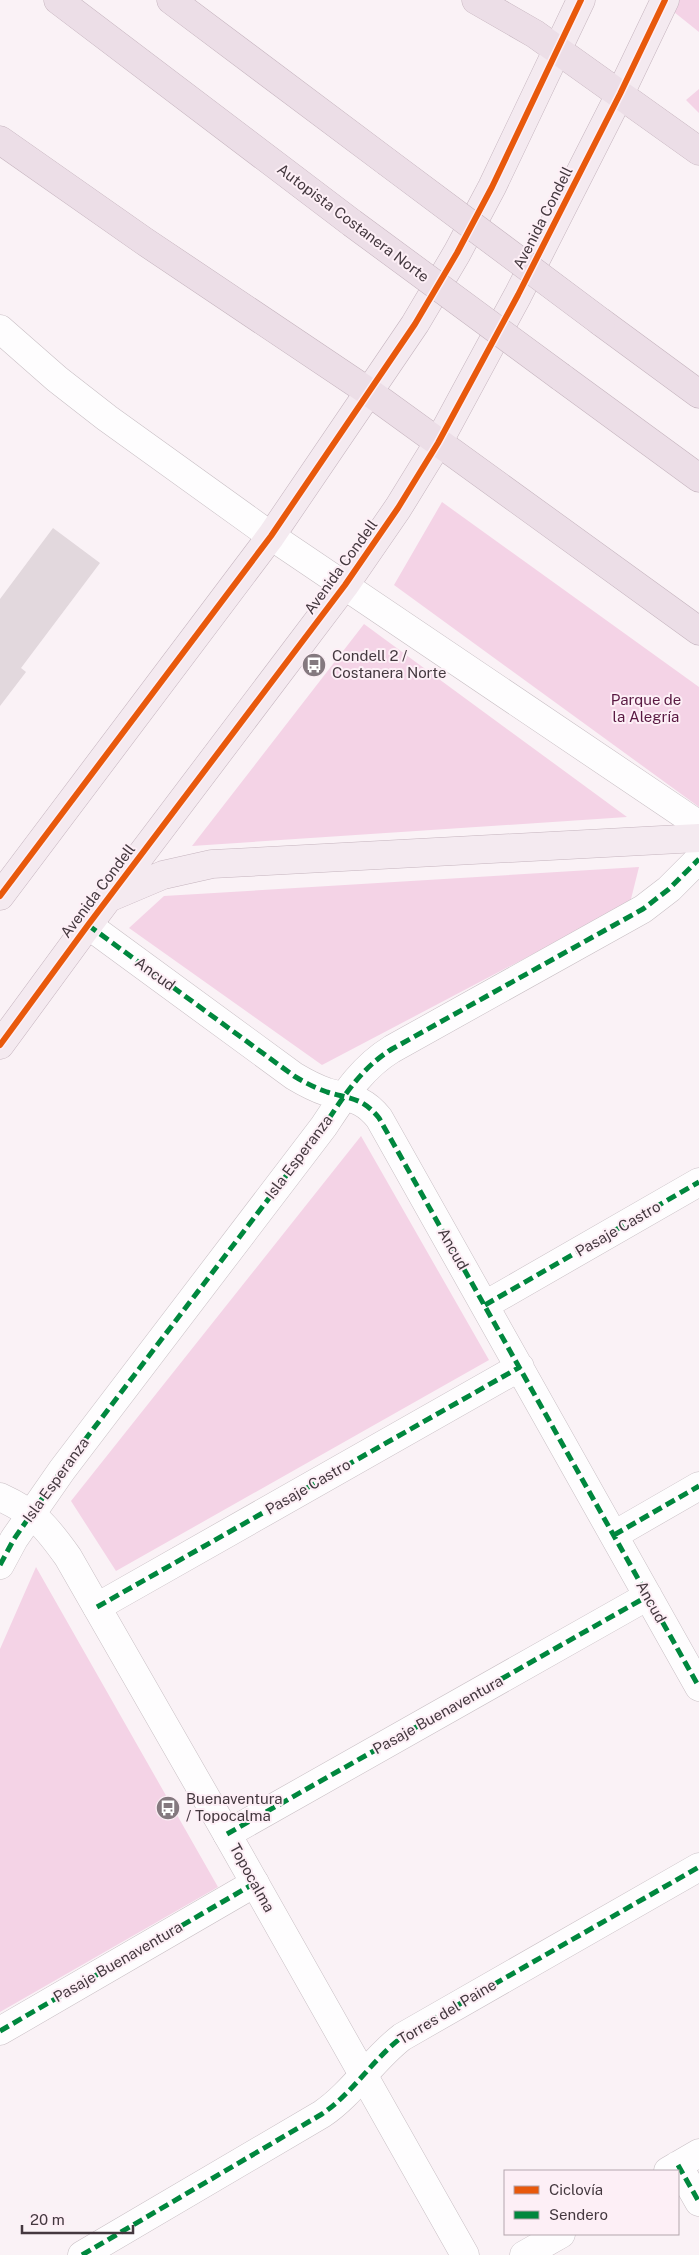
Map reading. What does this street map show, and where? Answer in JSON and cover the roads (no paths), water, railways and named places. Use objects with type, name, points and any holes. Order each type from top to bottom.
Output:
[{"type":"highway","name":"Autopista Costanera Norte","points":[[58,0],[352,223],[699,478]]},
{"type":"highway","points":[[171,0],[600,322],[699,394]]},
{"type":"highway","points":[[476,0],[535,34],[699,151]]},
{"type":"highway","points":[[0,140],[144,241],[370,392],[699,631]]},
{"type":"main road","points":[[0,896],[271,536],[415,324],[457,253],[526,119],[556,50],[581,0]]},
{"type":"main road","name":"Avenida Condell","points":[[0,1044],[345,585],[398,508],[438,443],[518,295],[620,94],[665,0]]},
{"type":"main road","points":[[108,899],[164,875],[212,864],[699,838]]},
{"type":"street","points":[[0,329],[57,379],[107,418],[271,536],[699,825]]},
{"type":"street","name":"Isla Esperanza","points":[[0,1565],[31,1513],[318,1133],[363,1070],[377,1058],[643,908],[669,889],[699,859]]},
{"type":"street","name":"Ancud","points":[[88,925],[294,1076],[309,1085],[362,1101],[378,1118],[699,1687]]},
{"type":"street","name":"Pasaje Castro","points":[[485,1305],[699,1182]]},
{"type":"street","name":"Pasaje Castro","points":[[97,1607],[520,1367]]},
{"type":"street","points":[[614,1535],[699,1486]]},
{"type":"street","name":"Topocalma","points":[[0,1497],[31,1513],[44,1524],[97,1607],[464,2255]]},
{"type":"street","name":"Pasaje Buenaventura","points":[[227,1834],[648,1596]]},
{"type":"street","name":"Torres del Paine","points":[[82,2255],[322,2114],[346,2095],[375,2061],[402,2037],[699,1867]]},
{"type":"street","name":"Pasaje Buenaventura","points":[[2,2028],[255,1883]]},
{"type":"street","points":[[682,2163],[699,2202]]},
{"type":"street","points":[[524,2255],[559,2235]]},
{"type":"place","name":"Condell 2 / Costanera Norte","points":[[314,665]]},
{"type":"place","name":"Buenaventura / Topocalma","points":[[168,1808]]},
{"type":"park label","name":"Parque de la Alegría","points":[[646,708]]}]
